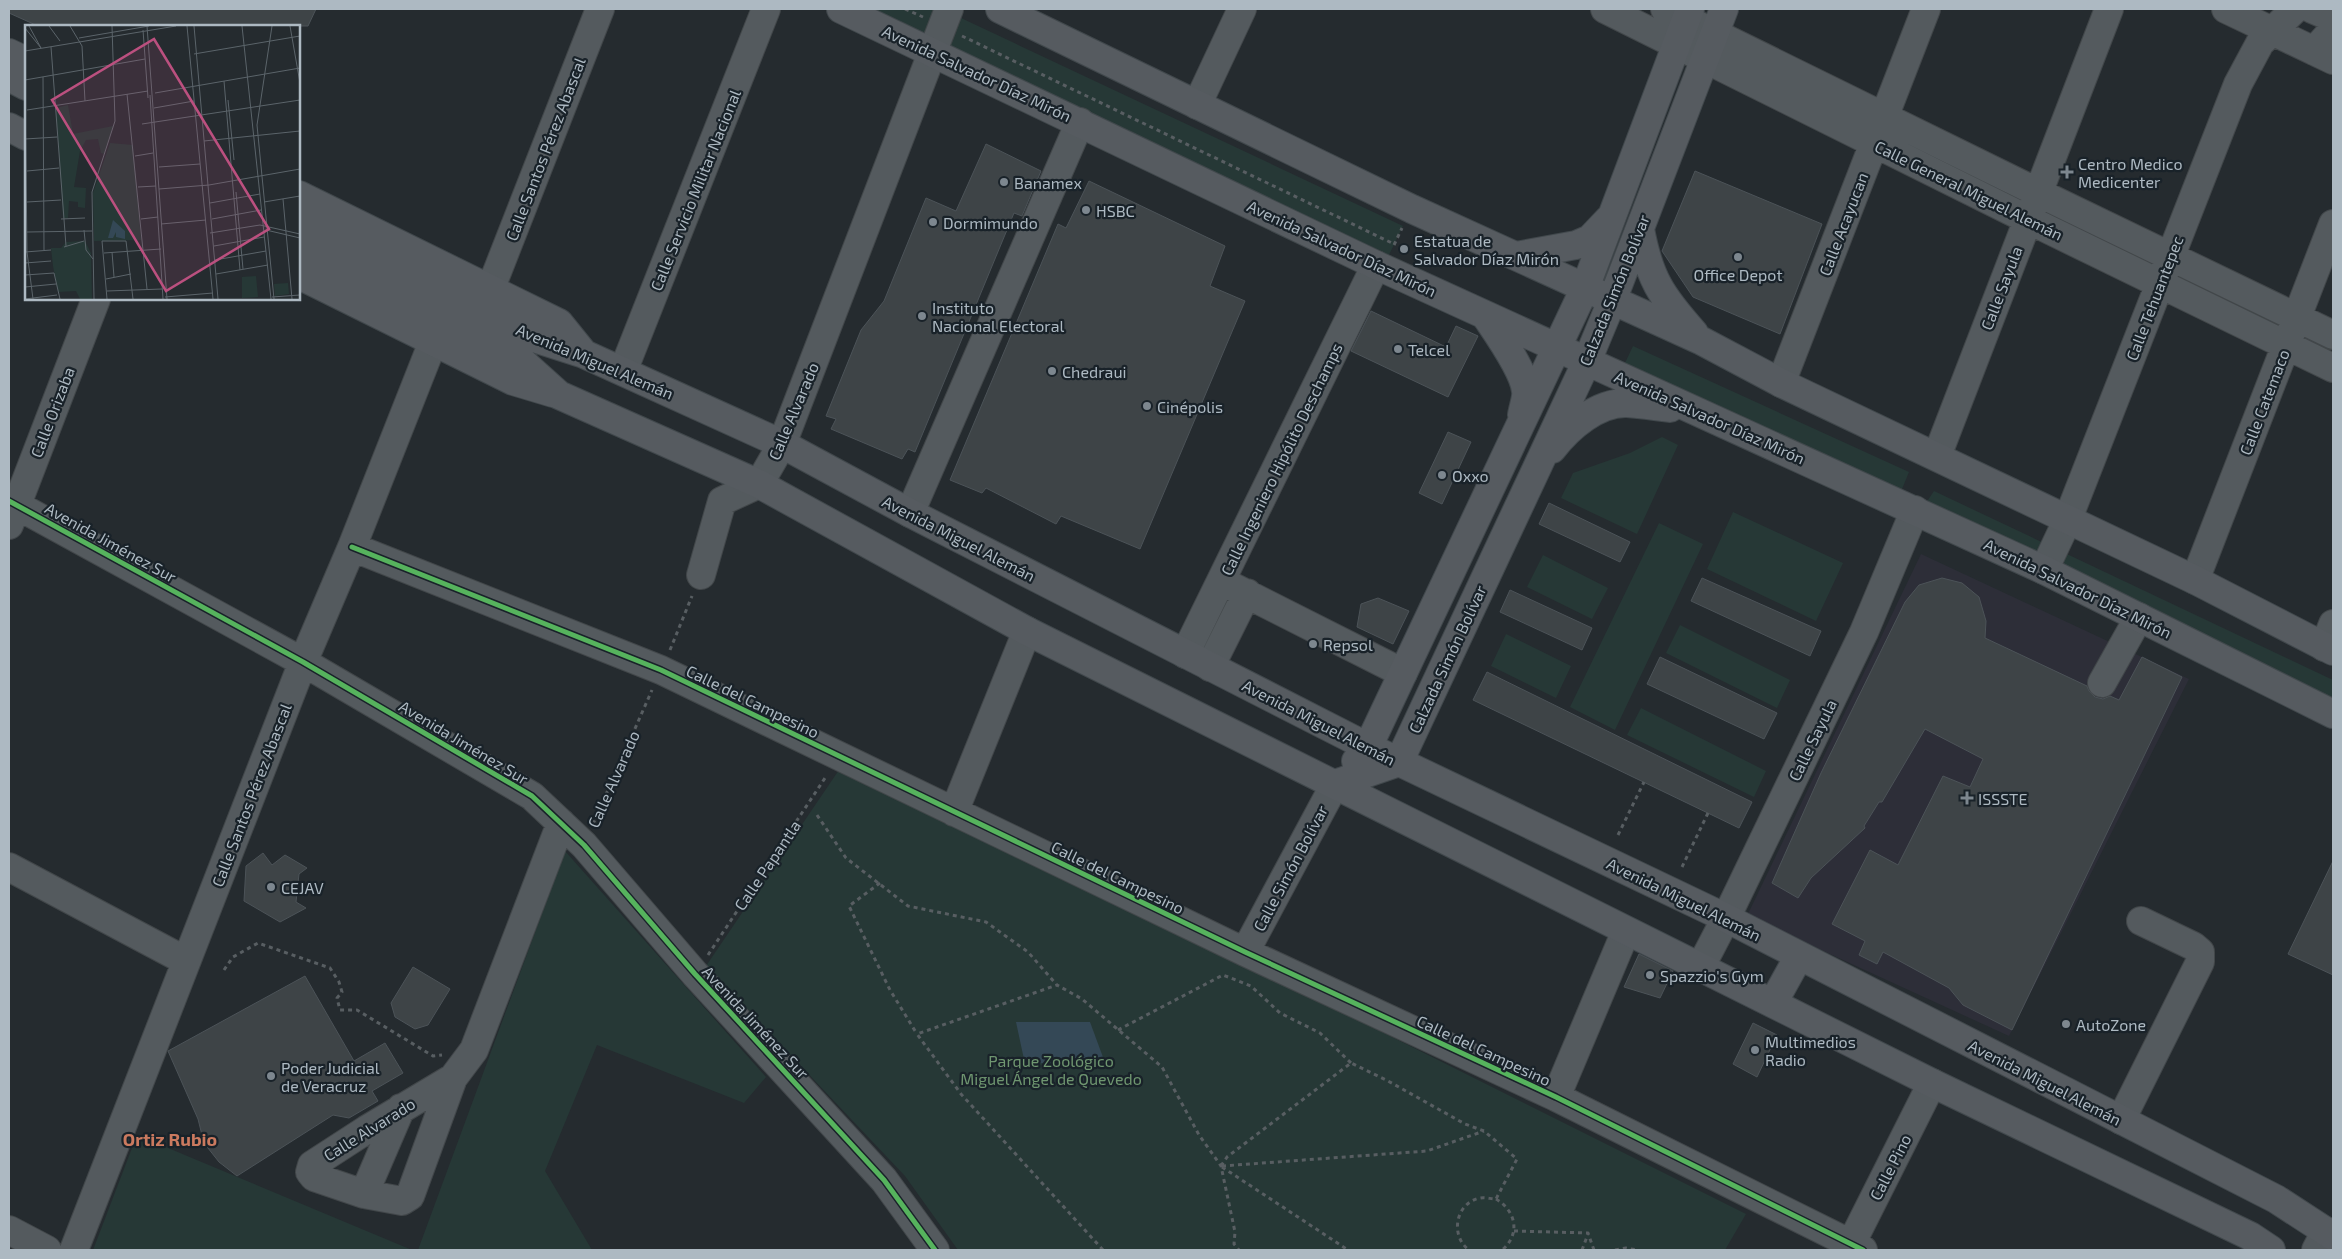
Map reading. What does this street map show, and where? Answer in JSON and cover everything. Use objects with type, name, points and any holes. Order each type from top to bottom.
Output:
[{"type":"main road","name":"Avenida Salvador Díaz Mirón","points":[[841,9],[1080,122],[1383,258],[1485,315],[2044,570],[2333,714]]},
{"type":"main road","points":[[1000,9],[1412,209],[1700,340],[1781,383],[1937,456],[2067,520],[2330,641]]},
{"type":"main road","name":"Calzada Simón Bolívar","points":[[1335,784],[1368,747],[1585,288],[1612,216],[1679,20]]},
{"type":"main road","name":"Calzada Simón Bolívar","points":[[1399,762],[1587,361],[1640,229],[1714,33]]},
{"type":"main road","points":[[9,52],[25,60]]},
{"type":"main road","points":[[9,77],[25,85]]},
{"type":"main road","points":[[9,98],[25,106]]},
{"type":"main road","points":[[9,127],[25,135]]},
{"type":"main road","points":[[300,196],[559,323],[584,354]]},
{"type":"main road","points":[[1516,256],[1576,245],[1590,239],[1612,216]]},
{"type":"main road","name":"Avenida Miguel Alemán","points":[[300,222],[534,338],[584,354],[782,444],[910,513],[1368,747],[1726,918],[2276,1199],[2325,1239]]},
{"type":"main road","points":[[1640,229],[1646,259],[1660,293],[1700,340]]},
{"type":"main road","name":"Avenida Miguel Alemán","points":[[300,246],[520,358],[559,395],[759,484],[1027,631],[1932,1083],[2250,1236],[2271,1250]]},
{"type":"main road","points":[[300,276],[513,382],[559,395]]},
{"type":"main road","points":[[1485,315],[1503,341],[1520,374],[1526,391],[1520,428]]},
{"type":"main road","points":[[1536,470],[1559,440],[1601,408],[1625,403],[1696,411]]},
{"type":"main road","points":[[1335,784],[1399,762]]},
{"type":"main road","points":[[1773,1003],[1799,956]]},
{"type":"street","name":"Calle Santos Pérez Abascal","points":[[490,290],[600,9]]},
{"type":"street","name":"Calle Servicio Militar Nacional","points":[[623,371],[766,9]]},
{"type":"street","points":[[1197,105],[1242,9]]},
{"type":"street","name":"Calle General Miguel Alemán","points":[[1605,9],[1679,20],[1714,33],[2038,193],[2333,335]]},
{"type":"street","name":"Calle Acayucan","points":[[1781,383],[1926,9]]},
{"type":"street","name":"Calle Sayula","points":[[1937,456],[2109,9]]},
{"type":"street","points":[[2226,9],[2324,55],[2333,30]]},
{"type":"street","name":"Calle Tehuantepec","points":[[2044,570],[2067,520],[2160,283],[2169,255],[2238,84],[2252,54],[2271,30],[2295,9]]},
{"type":"street","points":[[2312,9],[2333,18]]},
{"type":"street","name":"Calle Alvarado","points":[[759,484],[782,444],[946,18]]},
{"type":"street","name":"Calle General Miguel Alemán","points":[[1714,33],[1874,143],[2333,368]]},
{"type":"street","points":[[910,513],[1080,122]]},
{"type":"street","name":"Calle Catemaco","points":[[2195,580],[2333,224]]},
{"type":"street","name":"Calle Ingeniero Hipólito Deschamps","points":[[1185,654],[1383,258]]},
{"type":"street","name":"Calle Orizaba","points":[[11,510],[96,300]]},
{"type":"street","name":"Calle Santos Pérez Abascal","points":[[74,1250],[303,662],[352,547],[432,342]]},
{"type":"street","points":[[701,575],[722,501],[759,484]]},
{"type":"street","name":"Avenida Jiménez Sur","points":[[11,510],[303,662],[532,796],[584,845],[695,974],[884,1180],[935,1250]]},
{"type":"street","name":"Calle Sayula","points":[[1700,966],[1726,918],[1864,632],[1915,510]]},
{"type":"street","name":"Calle del Campesino","points":[[352,547],[661,670],[1245,952],[1556,1097],[1854,1248]]},
{"type":"street","points":[[1221,581],[1403,672]]},
{"type":"street","points":[[1210,667],[1247,593]]},
{"type":"street","points":[[2102,684],[2139,617]]},
{"type":"street","points":[[954,812],[1027,631]]},
{"type":"street","name":"Calle Simón Bolívar","points":[[1245,952],[1335,784]]},
{"type":"street","name":"Calle Alvarado","points":[[452,1078],[312,1165],[310,1172],[314,1177],[364,1194],[402,1201],[410,1196],[452,1078],[474,1050],[561,822]]},
{"type":"street","points":[[9,866],[186,961]]},
{"type":"street","points":[[2121,1120],[2200,962],[2200,952],[2193,946],[2141,921]]},
{"type":"street","points":[[1556,1097],[1626,931]]},
{"type":"street","name":"Calle Pino","points":[[1854,1248],[1932,1083]]},
{"type":"street","points":[[364,1194],[401,1108]]},
{"type":"street","points":[[9,1230],[47,1250]]},
{"type":"path","points":[[905,9],[946,18],[1394,244]]},
{"type":"path","points":[[1383,258],[1394,244],[1403,226]]},
{"type":"path","points":[[1618,835],[1644,782]]},
{"type":"path","points":[[1682,867],[1708,813]]},
{"type":"path","points":[[817,815],[846,858],[908,906],[986,922],[1028,952],[1057,985],[1082,999],[1162,1067],[1199,1135],[1221,1166],[1348,1250]]},
{"type":"path","points":[[880,883],[849,906],[890,990],[917,1034],[961,1094],[1103,1250]]},
{"type":"path","points":[[224,970],[233,957],[258,943],[330,968],[339,982],[342,992],[337,998],[340,1010],[357,1010],[433,1056],[474,1050]]},
{"type":"path","points":[[1118,1030],[1223,975],[1251,986],[1280,1013],[1320,1033],[1351,1063],[1388,1081],[1465,1124],[1484,1130],[1517,1158],[1496,1199]]},
{"type":"path","points":[[917,1034],[1057,985]]},
{"type":"path","points":[[1232,1250],[1236,1232],[1221,1166],[1227,1157],[1351,1063]]},
{"type":"path","points":[[1221,1166],[1427,1151],[1484,1130]]},
{"type":"path","points":[[1468,1250],[1458,1234],[1457,1226],[1460,1214],[1473,1201],[1482,1198],[1496,1199],[1510,1210],[1514,1219],[1514,1231],[1510,1242],[1502,1250]]},
{"type":"path","points":[[1514,1231],[1588,1233]]},
{"type":"path","points":[[1582,1250],[1588,1233]]},
{"type":"path","points":[[1588,1233],[1594,1250]]},
{"type":"path","points":[[1234,1244],[1238,1250]]},
{"type":"path","points":[[1615,1250],[1626,1248],[1637,1250]]},
{"type":"shaded area","name":"ISSSTE","points":[[1921,554],[2189,679],[2009,1036],[1747,916]]},
{"type":"green space","points":[[859,9],[950,9],[961,18],[1403,226],[1387,259]]},
{"type":"green space","points":[[1633,346],[1909,472],[1900,494],[1625,363]]},
{"type":"green space","points":[[1662,437],[1678,445],[1637,534],[1561,498],[1573,473],[1630,453]]},
{"type":"green space","points":[[1934,491],[2333,680],[2333,711],[1924,506]]},
{"type":"green space","points":[[1733,512],[1843,563],[1816,621],[1707,569]]},
{"type":"green space","points":[[1659,523],[1703,544],[1615,730],[1570,707]]},
{"type":"green space","points":[[1543,555],[1608,588],[1592,619],[1527,587]]},
{"type":"green space","points":[[1680,625],[1790,680],[1777,708],[1666,653]]},
{"type":"green space","points":[[1506,634],[1571,666],[1556,698],[1491,666]]},
{"type":"green space","points":[[1641,708],[1766,771],[1754,797],[1627,735]]},
{"type":"green space","name":"Parque Zoológico Miguel Ángel de Quevedo","points":[[841,767],[1110,896],[1746,1214],[1725,1250],[958,1250],[905,1176],[706,966]]},
{"type":"green space","points":[[565,851],[766,1077],[744,1103],[597,1045],[545,1171],[592,1250],[418,1250]]},
{"type":"green space","points":[[137,1135],[412,1250],[93,1250]]},
{"type":"water","points":[[1016,1022],[1090,1022],[1104,1060],[1025,1064]]},
{"type":"building","points":[[9,9],[316,9],[308,26],[36,25],[9,13]]},
{"type":"building","name":"Instituto Nacional Electoral","points":[[986,144],[1041,171],[1022,216],[1014,213],[915,452],[908,449],[902,459],[831,429],[836,419],[826,416],[861,330],[884,301],[926,198],[956,211]]},
{"type":"building","name":"Office Depot","points":[[1695,171],[1822,224],[1780,334],[1693,297],[1662,251]]},
{"type":"building","points":[[1089,181],[1225,246],[1210,286],[1245,301],[1140,549],[1061,516],[1056,524],[986,488],[982,493],[950,480],[1058,224],[1066,228]]},
{"type":"building","name":"Telcel","points":[[1371,311],[1446,347],[1456,326],[1478,336],[1448,397],[1351,351]]},
{"type":"building","name":"Oxxo","points":[[1448,432],[1471,442],[1442,504],[1419,493]]},
{"type":"building","points":[[1549,503],[1630,542],[1620,562],[1539,524]]},
{"type":"building","points":[[1702,578],[1821,631],[1810,656],[1691,601]]},
{"type":"building","name":"ISSSTE","points":[[1942,578],[1962,583],[1979,597],[1986,621],[1985,638],[2087,686],[2095,697],[2103,699],[2110,696],[2119,700],[2142,657],[2182,677],[2012,1030],[1963,1005],[1949,988],[1883,952],[1877,964],[1859,955],[1865,941],[1832,924],[1870,850],[1898,865],[1943,776],[1970,787],[1983,759],[1925,729],[1882,802],[1879,802],[1864,826],[1865,828],[1811,878],[1798,898],[1772,883],[1821,773],[1905,602],[1919,585]]},
{"type":"building","points":[[1510,590],[1592,628],[1582,650],[1500,612]]},
{"type":"building","points":[[1378,598],[1409,611],[1393,644],[1357,627],[1361,604]]},
{"type":"building","points":[[1660,657],[1777,713],[1764,739],[1647,684]]},
{"type":"building","points":[[1487,672],[1752,802],[1739,828],[1473,700]]},
{"type":"building","name":"CEJAV","points":[[263,853],[272,865],[285,855],[307,868],[299,874],[296,902],[306,908],[280,922],[244,901],[246,866]]},
{"type":"building","points":[[2333,861],[2333,975],[2288,954]]},
{"type":"building","name":"Spazzio's Gym","points":[[1639,954],[1673,971],[1660,998],[1624,987]]},
{"type":"building","points":[[413,967],[450,989],[428,1025],[415,1029],[395,1017],[391,1003]]},
{"type":"building","name":"Poder Judicial de Veracruz","points":[[305,976],[354,1061],[385,1043],[403,1073],[372,1091],[378,1101],[349,1118],[333,1115],[237,1176],[219,1162],[204,1143],[198,1119],[168,1051]]},
{"type":"building","name":"Multimedios Radio","points":[[1753,1023],[1777,1035],[1757,1077],[1733,1064]]},
{"type":"cycle path","points":[[9,501],[303,662],[532,796],[584,845],[695,974],[884,1180],[935,1250]]},
{"type":"cycle path","points":[[352,547],[661,670],[1245,952],[1556,1097],[1863,1250]]},
{"type":"place","name":"Centro Medico Medicenter","points":[[2067,172]]},
{"type":"place","name":"Banamex","points":[[1004,182]]},
{"type":"place","name":"HSBC","points":[[1086,210]]},
{"type":"place","name":"Dormimundo","points":[[933,222]]},
{"type":"place","name":"Estatua de Salvador Díaz Mirón","points":[[1404,249]]},
{"type":"place","name":"Office Depot","points":[[1738,257]]},
{"type":"place","name":"Instituto Nacional Electoral","points":[[922,316]]},
{"type":"place","name":"Telcel","points":[[1398,349]]},
{"type":"place","name":"Chedraui","points":[[1052,371]]},
{"type":"place","name":"Cinépolis","points":[[1147,406]]},
{"type":"place","name":"Oxxo","points":[[1442,475]]},
{"type":"place","name":"Repsol","points":[[1313,644]]},
{"type":"place","name":"ISSSTE","points":[[1967,798]]},
{"type":"place","name":"CEJAV","points":[[271,887]]},
{"type":"place","name":"Spazzio's Gym","points":[[1650,975]]},
{"type":"place","name":"AutoZone","points":[[2066,1024]]},
{"type":"place","name":"Multimedios Radio","points":[[1755,1050]]},
{"type":"place","name":"Poder Judicial de Veracruz","points":[[271,1076]]},
{"type":"district","name":"Ortiz Rubio","points":[[170,1139]]}]
